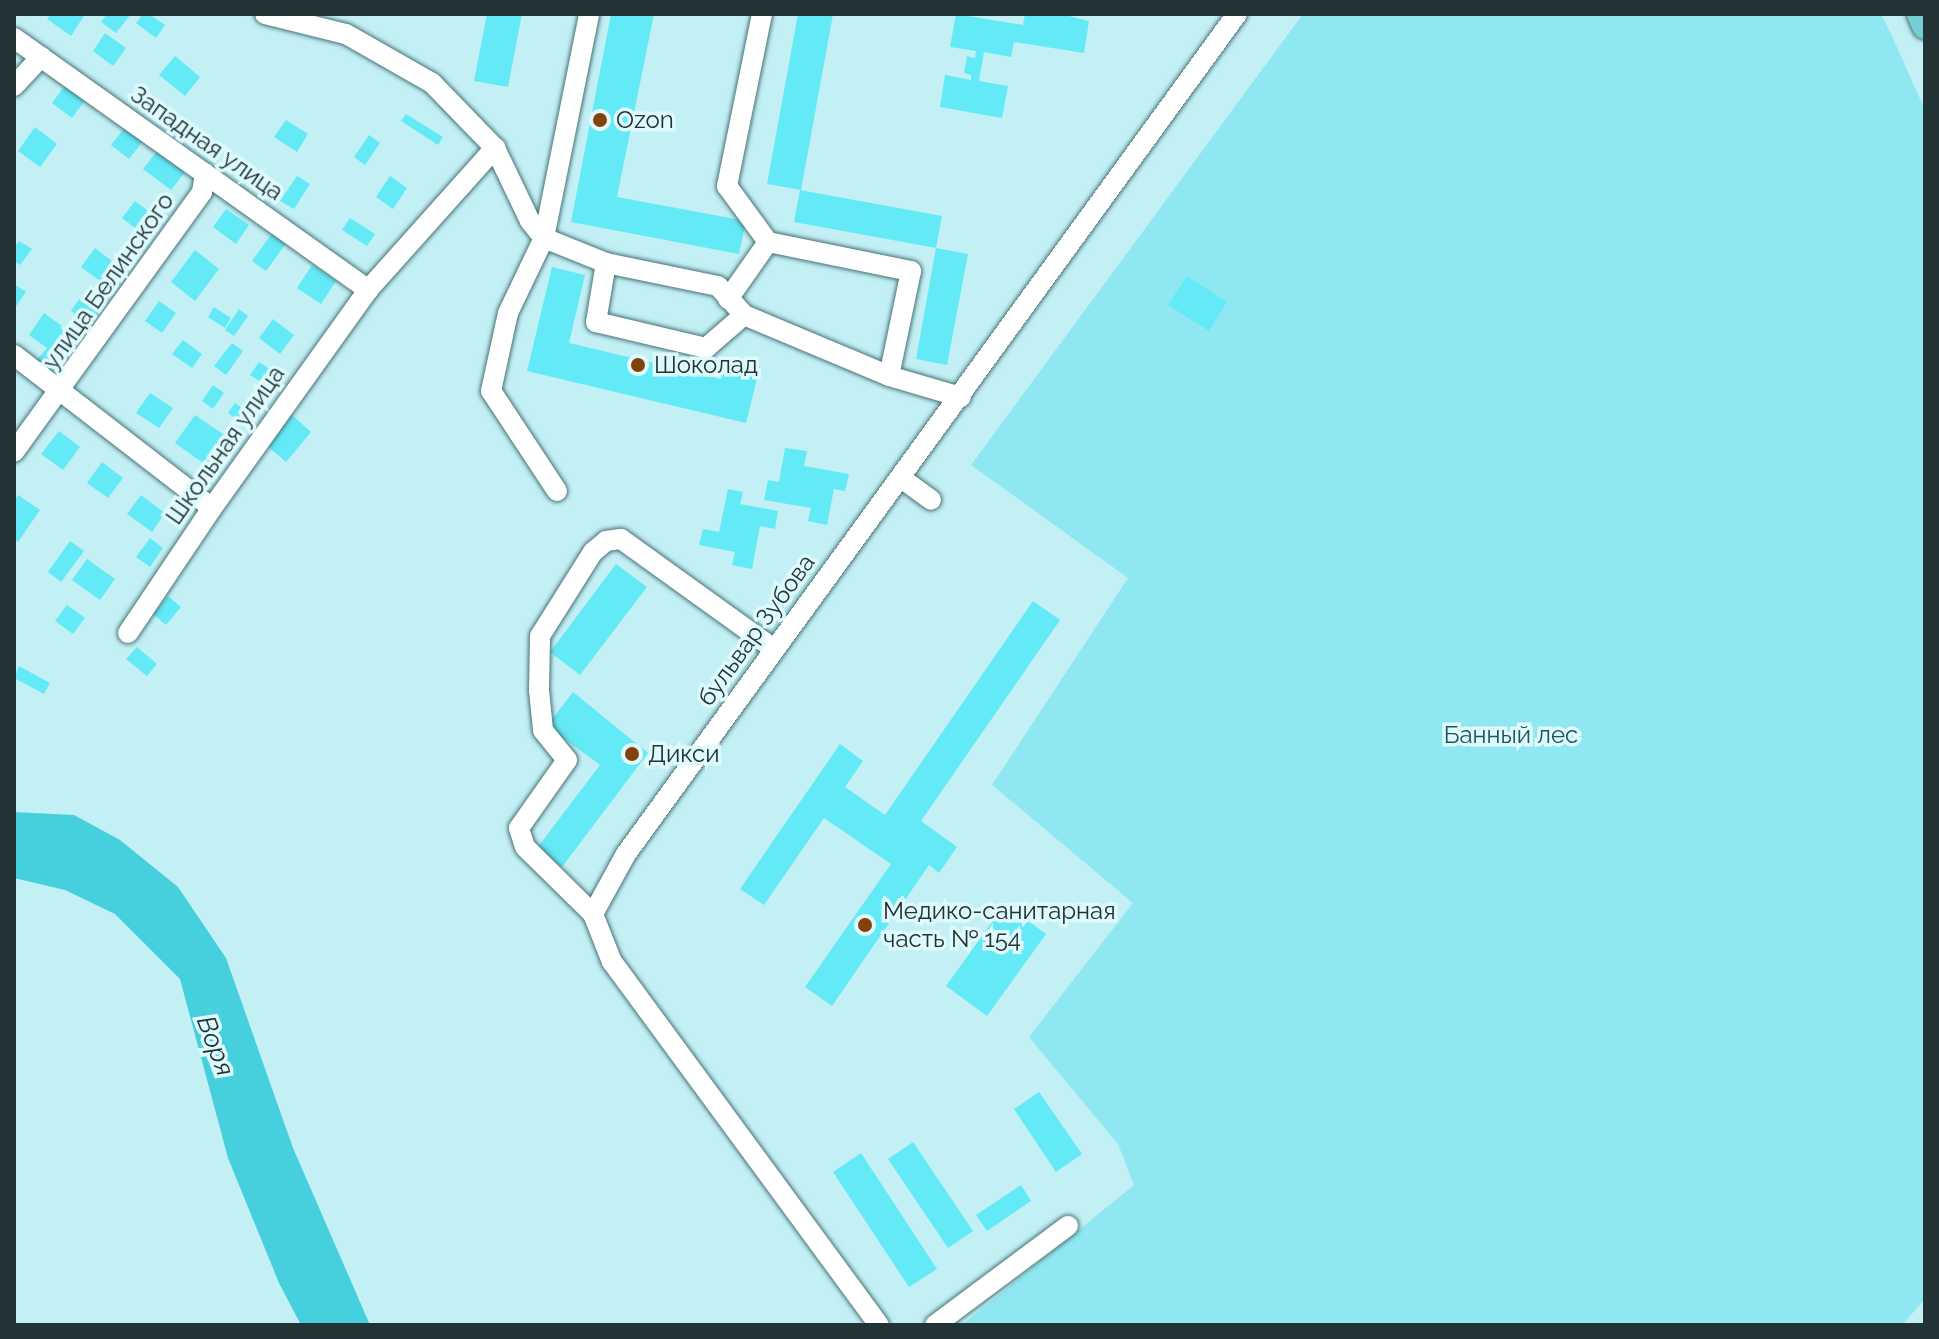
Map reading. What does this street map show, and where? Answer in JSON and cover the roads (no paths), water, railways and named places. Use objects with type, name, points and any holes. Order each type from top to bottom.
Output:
[{"type":"main road","points":[[1920,14],[1925,26]]},
{"type":"street","points":[[265,14],[297,17],[346,34],[432,83],[495,148],[530,221],[544,238],[606,263],[718,286],[744,315],[889,376],[961,397]]},
{"type":"street","points":[[557,491],[491,391],[508,313],[544,238],[589,14]]},
{"type":"street","points":[[762,14],[727,186],[768,242],[911,271],[889,376]]},
{"type":"street","name":"бульвар Зубова","points":[[593,914],[626,854],[1237,14]]},
{"type":"street","name":"Западная улица","points":[[14,38],[368,290]]},
{"type":"street","points":[[14,86],[41,57]]},
{"type":"street","name":"Школьная улица","points":[[128,633],[212,508],[368,290],[495,148]]},
{"type":"street","name":"улица Белинского","points":[[14,452],[62,390],[202,192],[205,173]]},
{"type":"street","points":[[728,299],[768,242]]},
{"type":"street","points":[[606,263],[596,322],[706,348],[744,315]]},
{"type":"street","points":[[14,355],[212,508]]},
{"type":"street","points":[[901,478],[931,500]]},
{"type":"street","points":[[774,649],[621,539],[606,541],[593,552],[540,636],[539,690],[543,730],[567,760],[519,828],[525,847],[593,914],[612,962],[879,1325]]},
{"type":"street","points":[[935,1325],[1068,1226]]},
{"type":"water","name":"Воря","points":[[14,812],[74,815],[120,840],[178,887],[226,958],[293,1148],[370,1325],[301,1325],[279,1283],[228,1158],[180,979],[115,914],[65,890],[14,878]]},
{"type":"place","name":"Ozon","points":[[600,120]]},
{"type":"place","name":"Шоколад","points":[[638,365]]},
{"type":"place","name":"Дикси","points":[[632,754]]},
{"type":"place","name":"Медико-санитарная часть № 154","points":[[865,925]]},
{"type":"park label","name":"Банный лес","points":[[1511,735]]}]
